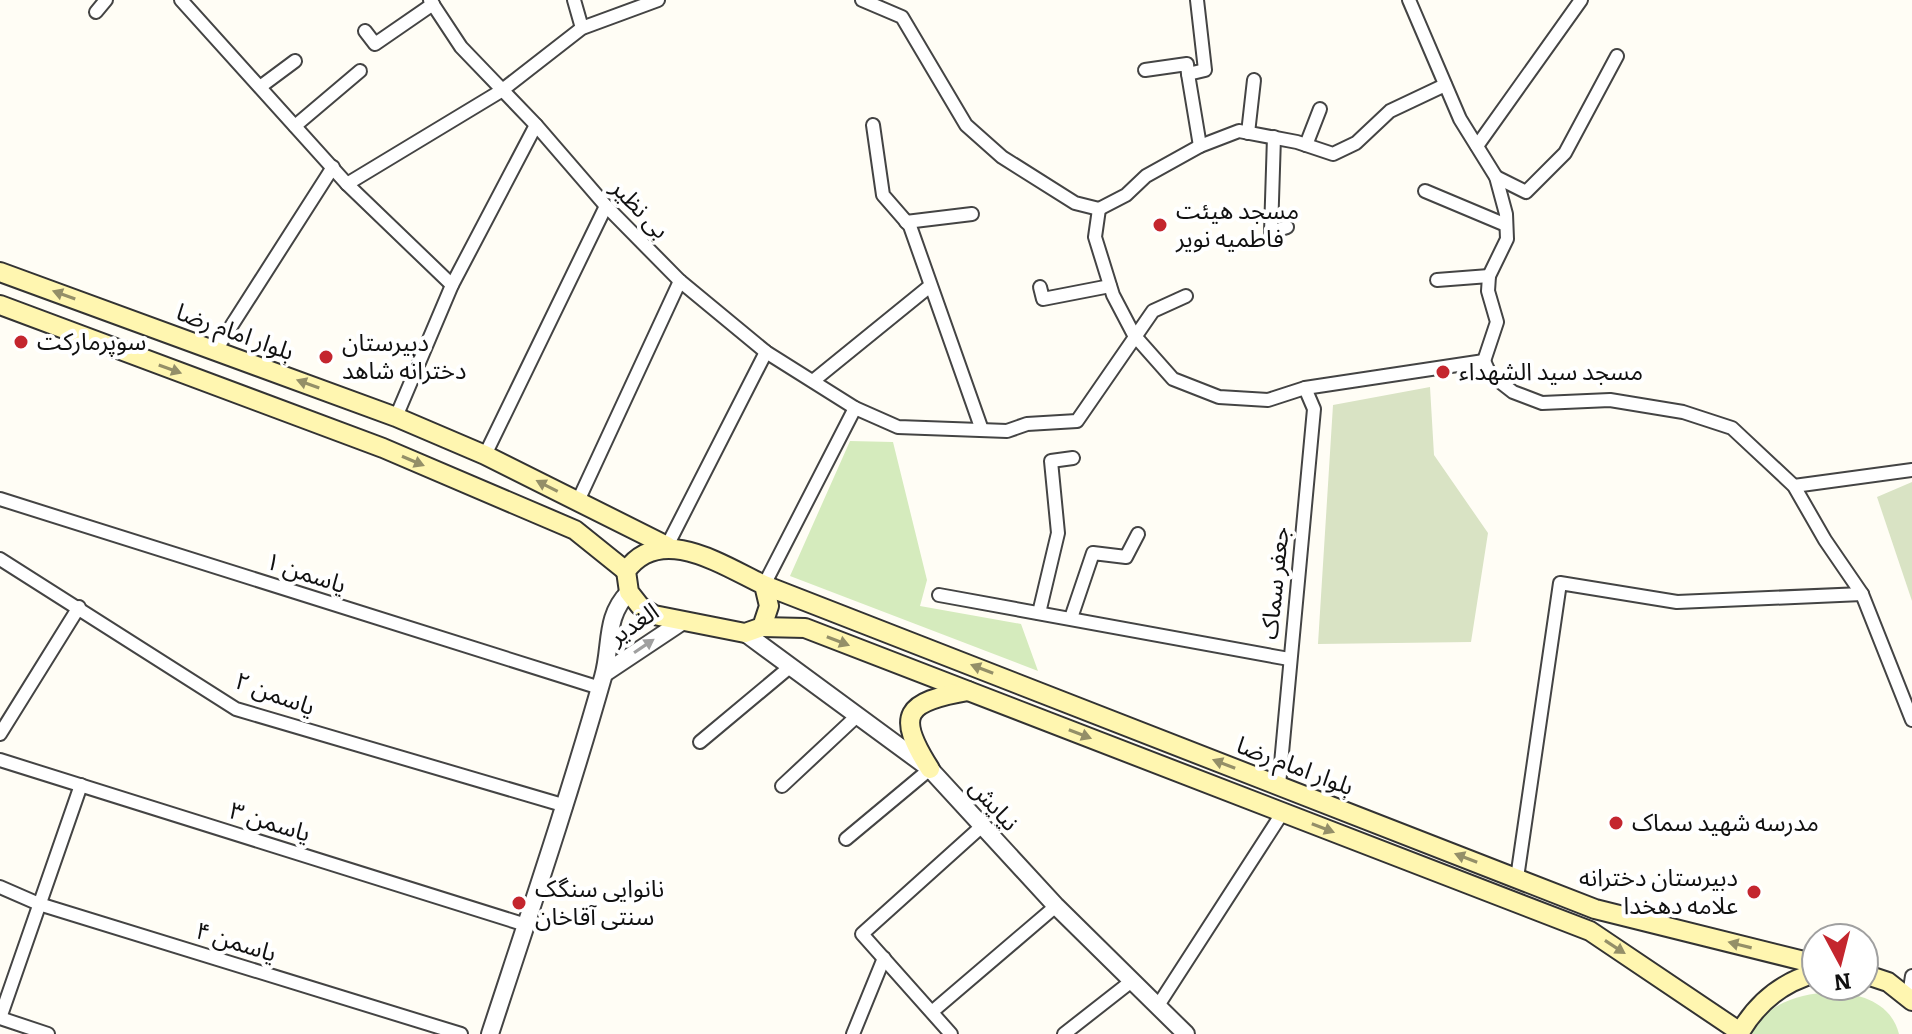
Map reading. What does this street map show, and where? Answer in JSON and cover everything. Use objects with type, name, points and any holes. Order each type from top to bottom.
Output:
[{"type":"main road","name":"بلوار امام رضا","points":[[5,274],[396,417],[485,455],[667,546],[717,562],[764,585],[1595,909],[1800,960]]},
{"type":"main road","points":[[0,296],[5,274]]},
{"type":"main road","points":[[0,305],[383,448],[575,530],[626,571],[629,592]]},
{"type":"main road","points":[[626,571],[638,554],[667,546]]},
{"type":"main road","points":[[754,630],[769,606],[764,585]]},
{"type":"main road","name":"بلوار امام رضا","points":[[629,592],[640,606],[654,615],[683,621],[754,630],[805,628],[1590,931],[1740,1033]]},
{"type":"main road","points":[[930,769],[910,737],[908,721],[916,707],[944,695],[968,691]]},
{"type":"main road","points":[[1740,1033],[1765,1000],[1800,978]]},
{"type":"main road","points":[[1880,980],[1911,992]]},
{"type":"street","points":[[96,12],[106,0]]},
{"type":"street","points":[[181,0],[347,184],[452,285]]},
{"type":"street","points":[[574,0],[582,28]]},
{"type":"street","points":[[347,184],[501,91],[582,28],[658,0]]},
{"type":"street","points":[[862,0],[902,17],[966,125],[1002,157],[1075,203],[1099,209],[1126,195],[1146,176],[1200,146],[1239,131],[1274,137],[1333,154],[1356,143],[1390,111],[1445,85]]},
{"type":"street","points":[[1188,74],[1205,70],[1197,0]]},
{"type":"street","points":[[1409,0],[1445,85],[1496,177],[1507,239],[1489,276],[1488,291],[1497,322],[1484,361],[1490,374],[1513,392],[1542,403],[1610,400],[1683,412],[1732,428],[1794,486],[1862,594],[1912,720]]},
{"type":"street","points":[[1477,146],[1581,0]]},
{"type":"street","points":[[365,31],[375,44],[432,2]]},
{"type":"street","name":"بی نظیر","points":[[432,2],[461,47],[536,125],[606,206],[680,281],[766,352],[855,408],[898,427],[982,430],[1077,421],[1134,335]]},
{"type":"street","points":[[1496,177],[1526,192],[1565,153],[1617,56]]},
{"type":"street","points":[[260,87],[295,61]]},
{"type":"street","points":[[1145,70],[1187,64],[1200,146]]},
{"type":"street","points":[[295,126],[360,71]]},
{"type":"street","points":[[1248,133],[1254,80]]},
{"type":"street","points":[[1306,145],[1320,109]]},
{"type":"street","points":[[396,417],[452,285],[536,125]]},
{"type":"street","points":[[873,125],[883,195],[906,222],[982,430]]},
{"type":"street","points":[[1274,137],[1271,232],[1287,227]]},
{"type":"street","points":[[216,350],[333,167]]},
{"type":"street","points":[[1425,191],[1506,225]]},
{"type":"street","points":[[485,455],[606,206]]},
{"type":"street","points":[[1099,209],[1095,237],[1110,286],[1134,335],[1173,379],[1219,397],[1268,400],[1305,388],[1484,361]]},
{"type":"street","points":[[906,222],[972,214]]},
{"type":"street","points":[[1437,280],[1489,276]]},
{"type":"street","points":[[578,501],[680,281]]},
{"type":"street","points":[[813,381],[930,286]]},
{"type":"street","points":[[1040,287],[1043,299],[1110,286]]},
{"type":"street","points":[[1134,335],[1153,311],[1186,296]]},
{"type":"street","points":[[667,546],[766,352]]},
{"type":"street","name":"جعفر سماک","points":[[1279,785],[1314,409],[1305,388]]},
{"type":"street","points":[[764,585],[855,408]]},
{"type":"street","points":[[1039,613],[1058,533],[1051,461],[1073,458]]},
{"type":"street","points":[[1794,486],[1912,470]]},
{"type":"street","name":"یاسمن ۱","points":[[0,499],[602,681]]},
{"type":"street","points":[[1071,618],[1093,553],[1126,557],[1138,534]]},
{"type":"street","name":"یاسمن ۲","points":[[0,559],[236,709],[566,806]]},
{"type":"street","points":[[1517,878],[1560,583],[1677,602],[1862,594]]},
{"type":"street","name":"الغدیر","points":[[602,681],[610,624],[618,603],[629,592]]},
{"type":"street","points":[[939,595],[1289,659]]},
{"type":"street","points":[[1,732],[79,607]]},
{"type":"street","name":"الغدیر","points":[[602,681],[683,621]]},
{"type":"street","name":"نیایش","points":[[754,630],[791,666],[930,769],[1056,906],[1159,1004],[1186,1034]]},
{"type":"street","points":[[700,742],[791,666]]},
{"type":"street","points":[[490,1034],[566,806],[602,681]]},
{"type":"street","points":[[782,786],[858,715]]},
{"type":"street","name":"یاسمن ۳","points":[[0,760],[526,925]]},
{"type":"street","points":[[846,839],[930,769]]},
{"type":"street","points":[[48,1034],[0,1018],[81,785]]},
{"type":"street","points":[[1159,1004],[1283,812]]},
{"type":"street","points":[[951,1034],[862,934],[981,827]]},
{"type":"street","name":"یاسمن ۴","points":[[0,887],[39,904],[461,1034]]},
{"type":"street","points":[[933,1011],[1056,906]]},
{"type":"street","points":[[853,1034],[884,958]]},
{"type":"street","points":[[1064,1034],[1133,980]]},
{"type":"green space","points":[[1430,387],[1434,455],[1488,533],[1471,642],[1318,644],[1333,405]]},
{"type":"green space","points":[[850,441],[893,442],[927,580],[920,606],[1021,624],[1038,671],[790,576]]},
{"type":"green space","points":[[1912,482],[1912,601],[1877,497]]},
{"type":"green space","points":[[1800,997],[1800,1002],[1874,1002],[1889,1014],[1899,1034],[1750,1034],[1765,1015]]},
{"type":"place","name":"مسجد هیئت فاطمیه نویر","points":[[1160,225]]},
{"type":"place","name":"سوپرمارکت","points":[[21,342]]},
{"type":"place","name":"دبیرستان دخترانه شاهد","points":[[326,357]]},
{"type":"place","name":"مسجد سید الشهداء","points":[[1443,372]]},
{"type":"place","name":"مدرسه شهید سماک","points":[[1616,823]]},
{"type":"place","name":"دبیرستان دخترانه علامه دهخدا","points":[[1754,892]]},
{"type":"place","name":"نانوایی سنگک سنتی آقاخان","points":[[519,903]]}]
